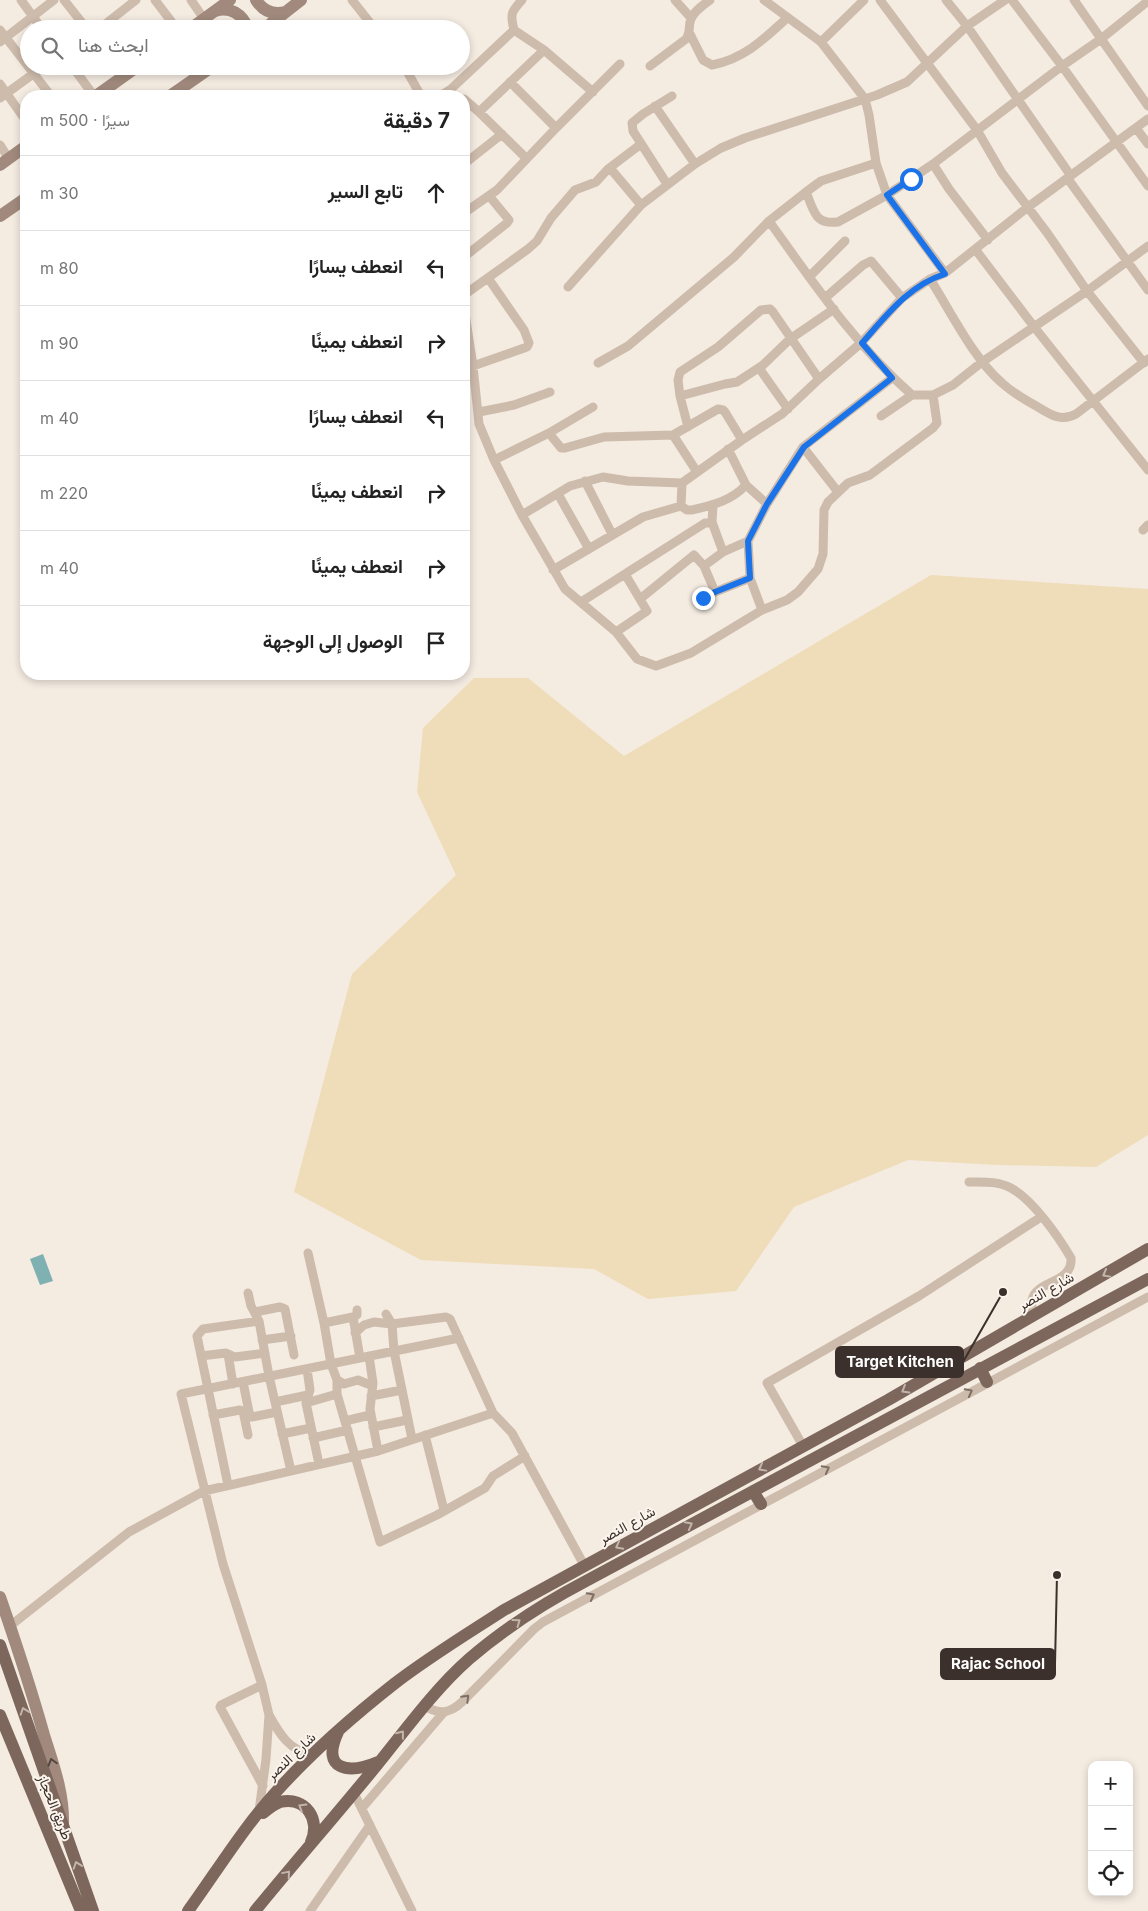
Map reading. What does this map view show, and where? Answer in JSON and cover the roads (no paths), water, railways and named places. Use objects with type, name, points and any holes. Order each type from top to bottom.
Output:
[{"type":"main road","points":[[202,20],[230,0]]},
{"type":"main road","points":[[256,0],[270,12],[285,12]]},
{"type":"main road","points":[[275,20],[301,0]]},
{"type":"main road","points":[[209,15],[223,9],[237,13],[244,20]]},
{"type":"main road","points":[[101,90],[117,75]]},
{"type":"main road","points":[[179,90],[200,75]]},
{"type":"main road","points":[[4,162],[20,150]]},
{"type":"main road","points":[[0,216],[20,202]]},
{"type":"main road","name":"شارع النصر","points":[[188,1911],[274,1794],[312,1754],[394,1684],[447,1646],[504,1610],[584,1565],[888,1400],[1148,1249]]},
{"type":"main road","points":[[255,1911],[354,1793],[424,1705],[468,1660],[525,1616],[578,1585],[980,1368],[1148,1280]]},
{"type":"main road","points":[[980,1368],[987,1382]]},
{"type":"main road","points":[[753,1491],[760,1504]]},
{"type":"main road","points":[[0,1597],[60,1790],[64,1810],[63,1826]]},
{"type":"main road","points":[[0,1645],[93,1911]]},
{"type":"main road","name":"طريق الحجاز","points":[[0,1715],[81,1911]]},
{"type":"main road","points":[[338,1732],[332,1752],[334,1760],[338,1765],[347,1769],[356,1769],[379,1762]]},
{"type":"main road","points":[[257,1816],[280,1802],[301,1805],[308,1810],[315,1826],[315,1833],[308,1849]]},
{"type":"street","points":[[21,0],[35,20]]},
{"type":"street","points":[[27,20],[54,0]]},
{"type":"street","points":[[64,0],[80,20]]},
{"type":"street","points":[[110,20],[136,0]]},
{"type":"street","points":[[155,0],[170,20]]},
{"type":"street","points":[[191,0],[209,15]]},
{"type":"street","points":[[352,0],[368,20]]},
{"type":"street","points":[[522,0],[512,12],[511,18],[514,30],[544,50],[594,92]]},
{"type":"street","points":[[675,0],[691,18]]},
{"type":"street","points":[[650,66],[686,40],[690,34],[691,18],[710,0]]},
{"type":"street","points":[[764,0],[821,42],[865,99],[876,163],[887,195],[945,274]]},
{"type":"street","points":[[821,42],[864,0]]},
{"type":"street","points":[[880,0],[977,130],[1002,173],[1087,292],[1146,361],[1070,418],[1056,417],[1024,400],[1002,383],[982,362],[930,279]]},
{"type":"street","points":[[946,0],[967,26],[1127,263],[1148,290]]},
{"type":"street","points":[[568,287],[641,204],[695,164],[721,148],[745,138],[865,99],[907,82],[967,26],[1005,0]]},
{"type":"street","points":[[1012,0],[1148,186]]},
{"type":"street","points":[[1074,0],[1148,106]]},
{"type":"street","points":[[806,192],[816,216],[821,221],[828,223],[838,222],[887,195],[933,164],[1062,66],[1101,39],[1146,3]]},
{"type":"street","points":[[690,34],[703,60],[712,65],[744,54],[761,42],[787,18]]},
{"type":"street","points":[[3,40],[20,26]]},
{"type":"street","points":[[0,30],[3,40],[20,59]]},
{"type":"street","points":[[470,71],[514,30]]},
{"type":"street","points":[[479,112],[544,50]]},
{"type":"street","points":[[470,209],[490,197],[526,158],[620,64]]},
{"type":"street","points":[[3,95],[33,75]]},
{"type":"street","points":[[35,75],[46,90]]},
{"type":"street","points":[[79,75],[90,90]]},
{"type":"street","points":[[409,75],[418,90]]},
{"type":"street","points":[[451,89],[466,75]]},
{"type":"street","points":[[510,82],[556,128]]},
{"type":"street","points":[[0,84],[3,95],[20,114]]},
{"type":"street","points":[[667,184],[632,131],[632,123],[672,96]]},
{"type":"street","points":[[470,105],[526,158]]},
{"type":"street","points":[[655,106],[695,164]]},
{"type":"street","points":[[522,515],[585,481],[603,476],[628,481],[682,483],[788,408],[862,343],[902,298],[930,279],[945,274],[1028,207],[1148,119]]},
{"type":"street","points":[[1136,128],[1148,144]]},
{"type":"street","points":[[470,159],[502,134]]},
{"type":"street","points":[[470,291],[537,241],[551,218],[575,190],[596,182],[610,168],[641,144]]},
{"type":"street","points":[[0,146],[4,162]]},
{"type":"street","points":[[598,363],[628,346],[727,263],[768,221],[821,181],[876,163]]},
{"type":"street","points":[[933,164],[949,189],[988,240]]},
{"type":"street","points":[[610,168],[641,204]]},
{"type":"street","points":[[470,252],[509,220],[490,197]]},
{"type":"street","points":[[768,221],[825,298],[862,343],[892,378],[912,395]]},
{"type":"street","points":[[809,277],[845,241]]},
{"type":"street","points":[[881,416],[912,395],[933,394],[953,385],[982,362],[1087,292],[1148,246]]},
{"type":"street","points":[[975,249],[1148,470]]},
{"type":"street","points":[[825,298],[870,261],[902,298]]},
{"type":"street","points":[[473,366],[527,347],[529,343],[524,330],[488,278]]},
{"type":"street","points":[[680,396],[737,382],[759,368],[790,339],[834,308]]},
{"type":"street","points":[[688,427],[680,396],[678,380],[680,372],[718,347],[761,310],[770,309],[819,379]]},
{"type":"street","points":[[470,346],[481,429],[494,460],[522,515],[553,570],[565,589],[616,632],[637,659],[656,666],[691,653],[762,610],[787,600],[798,592],[818,568],[823,554],[824,510],[828,502],[848,483],[870,475],[933,428],[936,423],[933,394]]},
{"type":"street","points":[[759,368],[788,408]]},
{"type":"street","points":[[762,610],[750,578],[748,541],[767,504],[804,447],[892,378]]},
{"type":"street","points":[[478,412],[514,405],[550,392]]},
{"type":"street","points":[[494,460],[549,433],[593,407]]},
{"type":"street","points":[[549,433],[561,448],[604,437],[673,435],[718,409],[723,410],[742,440]]},
{"type":"street","points":[[673,435],[697,472]]},
{"type":"street","points":[[804,447],[838,492]]},
{"type":"street","points":[[728,449],[746,485],[767,504]]},
{"type":"street","points":[[585,481],[612,534]]},
{"type":"street","points":[[681,506],[682,483]]},
{"type":"street","points":[[553,570],[577,554],[589,549],[643,517],[681,506],[687,510],[692,510],[713,505],[738,494],[746,485]]},
{"type":"street","points":[[558,494],[589,549]]},
{"type":"street","points":[[713,505],[712,522],[723,552]]},
{"type":"street","points":[[581,602],[705,523],[712,522]]},
{"type":"street","points":[[704,566],[723,552],[748,541]]},
{"type":"street","points":[[640,599],[694,555],[704,566],[715,592]]},
{"type":"street","points":[[616,632],[648,611],[625,574]]},
{"type":"street","points":[[698,601],[750,578]]},
{"type":"street","points":[[969,1182],[992,1182],[1010,1187],[1029,1202],[1071,1258],[1068,1272],[1035,1294],[1032,1302],[1033,1316]]},
{"type":"street","points":[[802,1446],[767,1383],[919,1296],[1041,1218]]},
{"type":"street","points":[[308,1253],[331,1364],[337,1380],[337,1394],[380,1542],[417,1525],[486,1488],[494,1476],[525,1456]]},
{"type":"street","points":[[248,1293],[249,1300],[257,1316],[268,1376],[290,1471]]},
{"type":"street","points":[[424,1705],[437,1712],[444,1712],[458,1706],[543,1622],[1148,1297]]},
{"type":"street","points":[[228,1485],[197,1336],[203,1329],[257,1316],[280,1307],[284,1308],[294,1356]]},
{"type":"street","points":[[324,1323],[355,1313],[355,1333],[373,1383],[370,1415],[378,1451]]},
{"type":"street","points":[[386,1314],[392,1324],[394,1351],[412,1439]]},
{"type":"street","points":[[355,1333],[364,1324],[374,1322],[392,1324],[446,1317],[452,1321],[493,1413],[512,1433],[584,1565]]},
{"type":"street","points":[[262,1340],[290,1336]]},
{"type":"street","points":[[312,1754],[305,1754],[291,1746],[269,1715],[262,1685],[223,1564],[180,1394],[459,1338]]},
{"type":"street","points":[[201,1356],[228,1354],[235,1357],[264,1353]]},
{"type":"street","points":[[228,1354],[247,1414],[248,1435]]},
{"type":"street","points":[[307,1369],[310,1390],[307,1399],[319,1464]]},
{"type":"street","points":[[337,1380],[344,1384],[358,1380],[368,1384],[373,1383]]},
{"type":"street","points":[[372,1396],[402,1390]]},
{"type":"street","points":[[275,1402],[337,1394]]},
{"type":"street","points":[[213,1415],[236,1410],[247,1414],[277,1412]]},
{"type":"street","points":[[10,1626],[129,1532],[204,1491],[378,1451],[493,1413]]},
{"type":"street","points":[[345,1421],[370,1415]]},
{"type":"street","points":[[373,1427],[407,1420]]},
{"type":"street","points":[[282,1434],[311,1428]]},
{"type":"street","points":[[313,1438],[348,1430]]},
{"type":"street","points":[[425,1435],[444,1510]]},
{"type":"street","points":[[262,1685],[220,1707],[263,1787]]},
{"type":"street","points":[[362,1808],[444,1712]]},
{"type":"street","points":[[257,1816],[263,1787],[269,1715]]},
{"type":"street","points":[[354,1793],[412,1911]]},
{"type":"street","points":[[310,1911],[370,1825]]},
{"type":"water","points":[[43,1254],[53,1281],[40,1285],[30,1259]]},
{"type":"place","name":"Target Kitchen","points":[[1003,1292]]},
{"type":"place","name":"Rajac School","points":[[1057,1575]]}]
